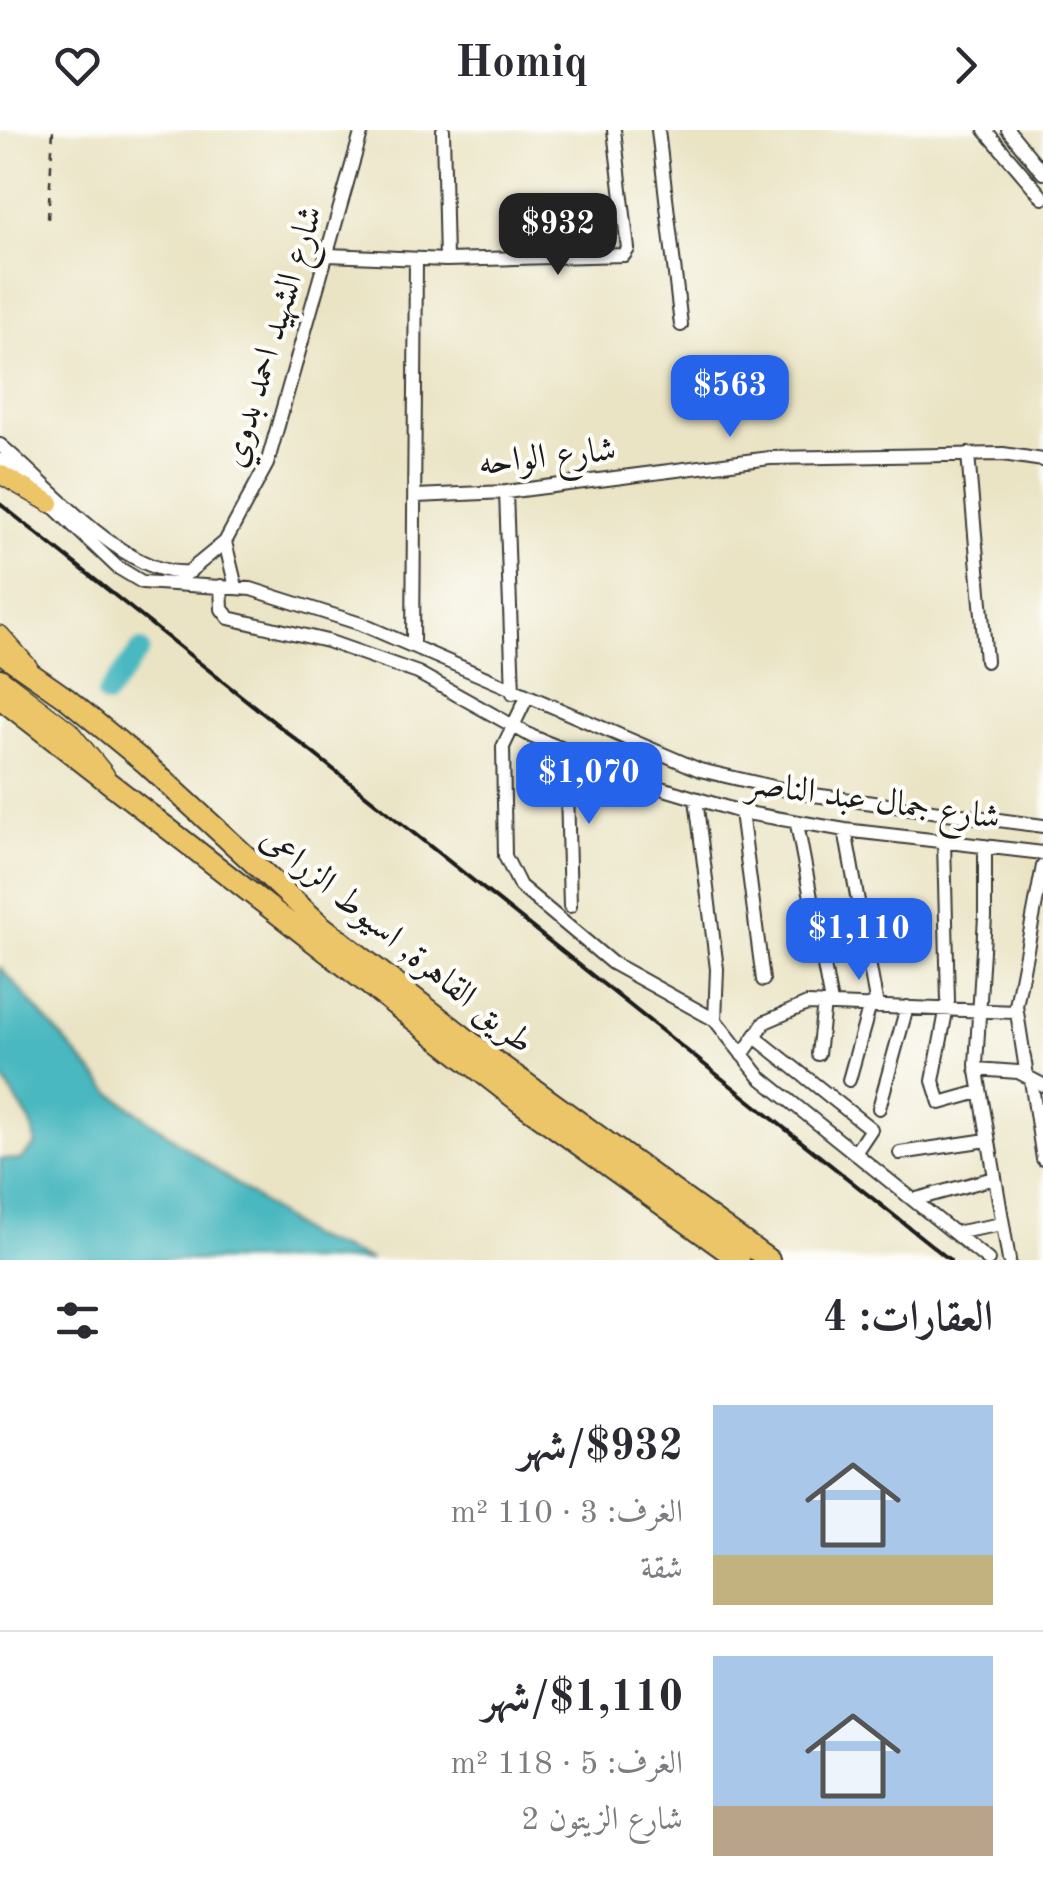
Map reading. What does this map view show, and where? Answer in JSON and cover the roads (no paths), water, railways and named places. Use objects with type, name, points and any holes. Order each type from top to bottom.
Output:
[{"type":"highway","name":"طريق القاهرة, اسيوط الزراعى","points":[[0,652],[144,762],[322,927],[768,1260]]},
{"type":"highway","name":"طريق القاهرة, اسيوط الزراعى","points":[[0,698],[522,1103],[740,1260]]},
{"type":"main road","points":[[0,474],[50,503]]},
{"type":"main road","points":[[0,635],[34,676]]},
{"type":"main road","points":[[0,678],[69,731],[107,778]]},
{"type":"street","name":"شارع الشهيد احمد بدوي","points":[[170,586],[225,542],[267,464],[362,130]]},
{"type":"street","points":[[442,130],[446,260]]},
{"type":"street","points":[[329,254],[416,260],[626,254],[614,130]]},
{"type":"street","points":[[658,130],[681,324]]},
{"type":"street","points":[[985,130],[1043,198]]},
{"type":"street","points":[[1008,130],[1043,173]]},
{"type":"street","points":[[413,644],[416,260]]},
{"type":"street","points":[[0,445],[134,560],[163,571],[192,572]]},
{"type":"street","points":[[968,454],[986,661]]},
{"type":"street","name":"شارع الواحه","points":[[416,496],[506,492],[770,458],[968,454],[1043,460]]},
{"type":"street","name":"شارع جمال عبد الناصر","points":[[0,460],[129,576],[170,586],[236,588],[334,615],[413,644],[519,696],[700,770],[798,793],[1043,826]]},
{"type":"street","points":[[506,492],[519,696],[503,747],[504,838],[505,856],[520,886],[612,963],[715,1020],[760,1077],[988,1260]]},
{"type":"street","points":[[225,542],[236,588]]},
{"type":"street","name":"شارع جمال عبد الناصر","points":[[221,586],[226,616],[327,641],[418,674],[510,725],[696,799],[797,824],[1043,852]]},
{"type":"street","points":[[327,641],[334,615]]},
{"type":"street","points":[[566,750],[570,906]]},
{"type":"street","points":[[696,799],[716,969],[715,1020]]},
{"type":"street","points":[[741,812],[762,980]]},
{"type":"street","points":[[797,824],[827,1004],[818,1054]]},
{"type":"street","points":[[844,830],[874,1005],[849,1080]]},
{"type":"street","points":[[944,842],[947,1009],[933,1075],[936,1099],[940,1103],[979,1092]]},
{"type":"street","points":[[985,846],[976,1070],[1009,1260]]},
{"type":"street","points":[[1043,866],[1016,1012],[1034,1080],[1043,1159]]},
{"type":"street","points":[[742,1055],[765,1022],[785,1010],[827,1004],[1016,1012]]},
{"type":"street","points":[[879,1108],[907,1007]]},
{"type":"street","points":[[755,1037],[871,1129],[855,1153]]},
{"type":"street","points":[[976,1070],[1034,1080]]},
{"type":"street","points":[[900,1153],[987,1140]]},
{"type":"street","points":[[913,1200],[994,1178]]},
{"type":"street","points":[[954,1233],[1002,1224]]},
{"type":"water","points":[[0,967],[110,1092],[307,1236],[371,1260],[0,1260],[0,1159],[20,1160],[36,1145],[31,1123],[0,1074]]},
{"type":"waterway","points":[[107,695],[140,650]]},
{"type":"railway","points":[[0,504],[950,1260]]}]
